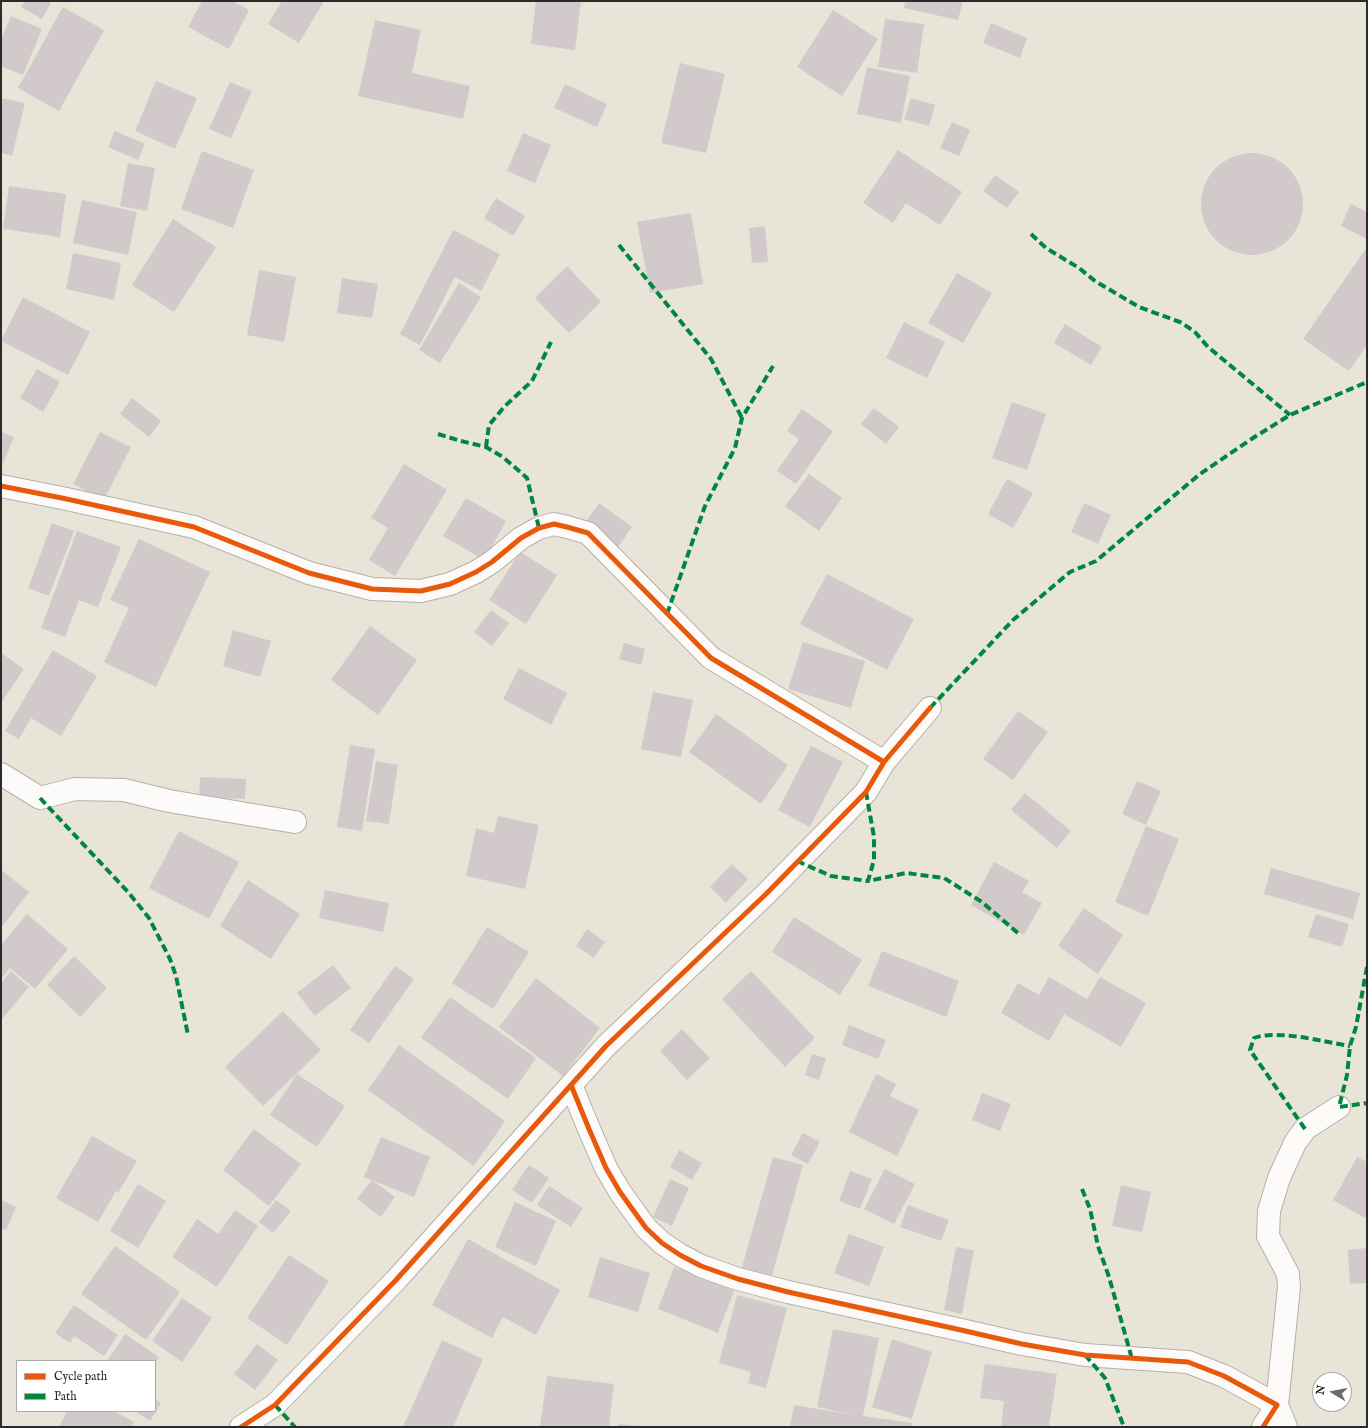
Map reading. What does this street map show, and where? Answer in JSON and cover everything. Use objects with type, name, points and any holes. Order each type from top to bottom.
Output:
[{"type":"street","points":[[1,486],[194,527],[310,573],[372,589],[421,591],[450,584],[476,572],[492,562],[521,538],[539,528],[554,524],[588,533],[711,658],[884,762]]},
{"type":"street","points":[[241,1427],[275,1405],[396,1280],[606,1046],[766,894],[866,792],[884,762],[930,708]]},
{"type":"street","points":[[1,774],[40,798],[75,789],[124,790],[169,801],[295,822]]},
{"type":"street","points":[[571,1085],[594,1142],[620,1192],[646,1228],[662,1243],[701,1266],[738,1279],[788,1292],[1022,1344],[1085,1355],[1188,1362],[1224,1376],[1277,1405],[1286,1427]]},
{"type":"street","points":[[1263,1427],[1277,1405],[1289,1287],[1288,1274],[1268,1236],[1269,1212],[1278,1178],[1294,1142],[1305,1129],[1339,1107]]},
{"type":"building","points":[[25,1],[47,1],[51,3],[42,19],[21,7]]},
{"type":"building","points":[[202,1],[232,1],[249,10],[229,49],[188,27]]},
{"type":"building","points":[[282,1],[324,1],[299,43],[268,24]]},
{"type":"building","points":[[536,1],[581,1],[575,50],[531,44]]},
{"type":"building","points":[[905,1],[963,1],[958,20],[904,8]]},
{"type":"building","points":[[63,7],[104,30],[59,111],[18,88]]},
{"type":"building","points":[[833,10],[878,39],[842,96],[797,67]]},
{"type":"building","points":[[11,16],[42,29],[23,75],[1,66],[1,39]]},
{"type":"building","points":[[885,19],[924,24],[917,73],[878,67]]},
{"type":"building","points":[[375,20],[421,30],[412,73],[470,86],[463,119],[358,96]]},
{"type":"building","points":[[991,23],[1027,38],[1020,58],[983,43]]},
{"type":"building","points":[[680,63],[725,74],[706,153],[661,143]]},
{"type":"building","points":[[867,67],[910,76],[901,123],[857,114]]},
{"type":"building","points":[[156,81],[197,98],[175,149],[135,131]]},
{"type":"building","points":[[230,82],[252,91],[231,138],[209,129]]},
{"type":"building","points":[[565,84],[607,104],[597,127],[554,108]]},
{"type":"building","points":[[1,98],[25,103],[12,156],[1,153]]},
{"type":"building","points":[[911,98],[935,105],[929,126],[904,119]]},
{"type":"building","points":[[952,122],[970,130],[959,156],[940,148]]},
{"type":"building","points":[[115,131],[145,144],[138,160],[108,147]]},
{"type":"building","points":[[523,133],[551,145],[535,183],[507,171]]},
{"type":"building","points":[[898,150],[962,192],[940,225],[906,203],[893,223],[863,203]]},
{"type":"building","points":[[202,151],[254,170],[233,228],[181,209]]},
{"type":"building","points":[[1252,153],[1272,157],[1280,161],[1288,168],[1295,176],[1299,184],[1303,204],[1299,224],[1295,232],[1288,240],[1280,247],[1272,251],[1252,255],[1232,251],[1224,247],[1216,240],[1209,232],[1205,224],[1201,204],[1205,184],[1209,176],[1216,168],[1224,161],[1232,157]]},
{"type":"building","points":[[128,163],[155,168],[147,211],[120,206]]},
{"type":"building","points":[[995,175],[1019,192],[1007,208],[983,191]]},
{"type":"building","points":[[9,186],[66,194],[60,237],[3,229]]},
{"type":"building","points":[[496,198],[525,216],[513,236],[484,218]]},
{"type":"building","points":[[82,200],[137,212],[128,255],[73,243]]},
{"type":"building","points":[[1351,204],[1367,212],[1367,239],[1341,226]]},
{"type":"building","points":[[691,213],[703,284],[650,293],[637,222]]},
{"type":"building","points":[[173,219],[216,247],[174,312],[132,285]]},
{"type":"building","points":[[765,226],[768,262],[752,263],[749,228]]},
{"type":"building","points":[[453,230],[500,254],[481,291],[455,277],[420,345],[400,334]]},
{"type":"building","points":[[1367,247],[1367,345],[1349,371],[1303,339]]},
{"type":"building","points":[[73,253],[121,263],[114,300],[66,289]]},
{"type":"building","points":[[567,266],[601,302],[569,333],[535,298]]},
{"type":"building","points":[[259,270],[296,277],[284,342],[247,335]]},
{"type":"building","points":[[957,273],[992,293],[963,343],[928,323]]},
{"type":"building","points":[[342,278],[378,284],[372,318],[337,313]]},
{"type":"building","points":[[459,283],[481,297],[440,363],[419,350]]},
{"type":"building","points":[[23,297],[90,332],[68,375],[1,341]]},
{"type":"building","points":[[904,322],[945,342],[927,378],[886,358]]},
{"type":"building","points":[[1065,324],[1102,347],[1091,365],[1054,343]]},
{"type":"building","points":[[37,369],[60,382],[43,412],[20,398]]},
{"type":"building","points":[[132,398],[161,421],[149,437],[120,414]]},
{"type":"building","points":[[1012,402],[1046,414],[1027,470],[992,458]]},
{"type":"building","points":[[874,408],[899,427],[886,444],[861,424]]},
{"type":"building","points":[[802,409],[833,431],[796,484],[777,471],[799,439],[787,431]]},
{"type":"building","points":[[1,432],[14,437],[1,468]]},
{"type":"building","points":[[100,432],[131,447],[104,500],[73,484]]},
{"type":"building","points":[[404,464],[447,490],[395,576],[369,560],[388,528],[371,518]]},
{"type":"building","points":[[809,474],[842,498],[819,531],[785,506]]},
{"type":"building","points":[[1007,479],[1033,493],[1013,528],[988,514]]},
{"type":"building","points":[[466,498],[506,521],[484,560],[443,536]]},
{"type":"building","points":[[599,503],[632,527],[618,547],[585,523]]},
{"type":"building","points":[[1084,503],[1111,515],[1098,544],[1071,532]]},
{"type":"building","points":[[52,523],[74,531],[49,596],[28,588]]},
{"type":"building","points":[[77,531],[121,547],[98,607],[79,600],[65,637],[41,628]]},
{"type":"building","points":[[139,539],[210,572],[156,687],[104,662],[129,608],[110,600]]},
{"type":"building","points":[[520,552],[557,575],[526,624],[489,600]]},
{"type":"building","points":[[827,574],[914,619],[887,670],[800,624]]},
{"type":"building","points":[[491,610],[509,623],[492,646],[474,632]]},
{"type":"building","points":[[370,626],[417,660],[378,715],[331,680]]},
{"type":"building","points":[[233,630],[271,641],[260,677],[223,666]]},
{"type":"building","points":[[803,642],[865,661],[851,708],[788,689]]},
{"type":"building","points":[[624,643],[645,649],[641,665],[619,659]]},
{"type":"building","points":[[53,650],[97,676],[61,736],[31,718],[19,739],[5,731]]},
{"type":"building","points":[[1,653],[24,669],[1,703]]},
{"type":"building","points":[[519,668],[567,693],[551,725],[503,699]]},
{"type":"building","points":[[653,692],[693,700],[681,757],[641,749]]},
{"type":"building","points":[[1018,711],[1048,732],[1013,780],[983,759]]},
{"type":"building","points":[[716,714],[788,765],[761,804],[689,752]]},
{"type":"building","points":[[350,745],[375,749],[362,831],[337,827]]},
{"type":"building","points":[[811,746],[843,762],[810,827],[778,810]]},
{"type":"building","points":[[376,761],[398,765],[389,824],[366,821]]},
{"type":"building","points":[[200,777],[246,779],[245,799],[199,797]]},
{"type":"building","points":[[1137,781],[1161,791],[1146,825],[1122,814]]},
{"type":"building","points":[[1025,793],[1071,831],[1057,848],[1011,810]]},
{"type":"building","points":[[498,816],[539,825],[525,889],[466,876],[476,828],[494,833]]},
{"type":"building","points":[[1146,826],[1179,839],[1148,916],[1115,902]]},
{"type":"building","points":[[179,831],[239,862],[209,919],[149,888]]},
{"type":"building","points":[[994,862],[1029,881],[1022,892],[1042,903],[1024,935],[971,905]]},
{"type":"building","points":[[732,864],[748,879],[726,903],[710,887]]},
{"type":"building","points":[[1271,868],[1360,893],[1353,919],[1264,894]]},
{"type":"building","points":[[1,870],[29,892],[1,928]]},
{"type":"building","points":[[248,880],[300,914],[271,959],[220,926]]},
{"type":"building","points":[[325,890],[389,903],[383,932],[319,918]]},
{"type":"building","points":[[1084,908],[1123,935],[1098,974],[1058,946]]},
{"type":"building","points":[[27,914],[68,949],[35,989],[10,968],[1,979],[1,945]]},
{"type":"building","points":[[1316,914],[1349,924],[1342,947],[1308,937]]},
{"type":"building","points":[[794,917],[862,960],[840,995],[772,952]]},
{"type":"building","points":[[487,927],[529,952],[493,1009],[452,983]]},
{"type":"building","points":[[587,929],[605,942],[594,958],[576,946]]},
{"type":"building","points":[[882,951],[959,981],[946,1017],[868,986]]},
{"type":"building","points":[[74,956],[107,988],[80,1017],[47,985]]},
{"type":"building","points":[[333,965],[351,988],[315,1016],[297,993]]},
{"type":"building","points":[[395,966],[414,979],[369,1043],[350,1030]]},
{"type":"building","points":[[11,971],[29,987],[1,1020],[1,983]]},
{"type":"building","points":[[751,971],[815,1038],[785,1067],[722,999]]},
{"type":"building","points":[[1049,977],[1087,999],[1100,977],[1146,1003],[1121,1047],[1064,1014],[1049,1041],[1001,1013],[1018,983],[1039,995]]},
{"type":"building","points":[[536,978],[600,1028],[563,1076],[499,1027]]},
{"type":"building","points":[[450,997],[536,1058],[508,1099],[421,1038]]},
{"type":"building","points":[[283,1011],[321,1050],[263,1106],[225,1067]]},
{"type":"building","points":[[849,1025],[886,1040],[878,1059],[842,1045]]},
{"type":"building","points":[[682,1029],[710,1058],[687,1080],[660,1051]]},
{"type":"building","points":[[399,1045],[505,1121],[474,1166],[368,1090]]},
{"type":"building","points":[[812,1054],[826,1058],[819,1080],[805,1075]]},
{"type":"building","points":[[297,1074],[345,1106],[317,1147],[270,1115]]},
{"type":"building","points":[[876,1074],[896,1084],[890,1096],[919,1110],[897,1156],[849,1132]]},
{"type":"building","points":[[982,1093],[1011,1104],[1000,1131],[972,1120]]},
{"type":"building","points":[[254,1129],[301,1164],[269,1206],[223,1170]]},
{"type":"building","points":[[803,1133],[820,1142],[808,1164],[791,1155]]},
{"type":"building","points":[[92,1136],[137,1161],[118,1193],[116,1191],[98,1222],[56,1198]]},
{"type":"building","points":[[381,1137],[430,1157],[414,1197],[364,1177]]},
{"type":"building","points":[[679,1150],[702,1163],[692,1180],[670,1167]]},
{"type":"building","points":[[773,1157],[803,1165],[770,1282],[740,1274]]},
{"type":"building","points":[[1357,1157],[1367,1162],[1367,1219],[1333,1200]]},
{"type":"building","points":[[529,1165],[549,1178],[532,1203],[512,1190]]},
{"type":"building","points":[[885,1169],[915,1184],[894,1224],[864,1209]]},
{"type":"building","points":[[850,1171],[872,1179],[860,1209],[839,1201]]},
{"type":"building","points":[[670,1179],[689,1188],[672,1226],[653,1217]]},
{"type":"building","points":[[372,1180],[395,1197],[381,1217],[357,1199]]},
{"type":"building","points":[[138,1184],[166,1201],[138,1248],[110,1231]]},
{"type":"building","points":[[1121,1185],[1151,1192],[1142,1232],[1112,1226]]},
{"type":"building","points":[[549,1186],[583,1208],[571,1227],[537,1205]]},
{"type":"building","points":[[1,1200],[16,1207],[6,1230],[1,1228]]},
{"type":"building","points":[[276,1200],[291,1211],[273,1233],[259,1222]]},
{"type":"building","points":[[515,1202],[556,1221],[536,1266],[495,1247]]},
{"type":"building","points":[[908,1205],[949,1220],[941,1241],[900,1227]]},
{"type":"building","points":[[235,1210],[258,1226],[217,1287],[172,1257],[197,1219],[218,1234]]},
{"type":"building","points":[[849,1234],[884,1247],[869,1286],[834,1273]]},
{"type":"building","points":[[468,1239],[560,1290],[536,1335],[503,1317],[492,1338],[432,1305]]},
{"type":"building","points":[[115,1246],[180,1292],[146,1340],[81,1294]]},
{"type":"building","points":[[956,1247],[974,1250],[962,1314],[944,1310]]},
{"type":"building","points":[[1367,1248],[1367,1283],[1350,1284],[1348,1250]]},
{"type":"building","points":[[289,1255],[329,1281],[287,1345],[247,1318]]},
{"type":"building","points":[[600,1257],[650,1273],[638,1312],[588,1297]]},
{"type":"building","points":[[674,1267],[734,1291],[718,1333],[658,1309]]},
{"type":"building","points":[[737,1295],[787,1308],[766,1388],[748,1383],[751,1372],[719,1363]]},
{"type":"building","points":[[182,1298],[212,1318],[182,1362],[152,1341]]},
{"type":"building","points":[[74,1305],[118,1335],[104,1356],[74,1336],[70,1343],[55,1333]]},
{"type":"building","points":[[833,1329],[879,1338],[863,1416],[912,1423],[911,1427],[790,1427],[794,1405],[854,1415],[817,1407]]},
{"type":"building","points":[[125,1334],[159,1357],[156,1362],[156,1360],[108,1360]]},
{"type":"building","points":[[892,1339],[932,1352],[912,1419],[872,1407]]},
{"type":"building","points":[[442,1340],[483,1359],[453,1427],[403,1427]]},
{"type":"building","points":[[257,1344],[278,1360],[255,1390],[234,1374]]},
{"type":"building","points":[[985,1364],[1057,1374],[1049,1427],[1001,1427],[1004,1401],[980,1398]]},
{"type":"building","points":[[547,1376],[614,1384],[609,1427],[540,1427]]},
{"type":"building","points":[[156,1400],[161,1403],[156,1411]]},
{"type":"building","points":[[66,1412],[116,1412],[134,1422],[132,1427],[59,1427]]},
{"type":"building","points":[[136,1412],[156,1412],[150,1421]]},
{"type":"building","points":[[619,1424],[638,1426],[638,1427],[619,1427]]},
{"type":"marked path","points":[[1031,234],[1046,248],[1079,268],[1095,281],[1139,307],[1180,322],[1194,331],[1208,347],[1290,415]]},
{"type":"marked path","points":[[619,245],[711,359],[742,418]]},
{"type":"marked path","points":[[486,447],[489,425],[505,406],[532,381],[551,342]]},
{"type":"marked path","points":[[667,614],[705,506],[735,448],[742,418],[773,366]]},
{"type":"marked path","points":[[930,708],[1013,620],[1070,572],[1096,561],[1200,474],[1290,415],[1367,382]]},
{"type":"marked path","points":[[438,434],[486,447],[503,457],[527,478],[539,528]]},
{"type":"marked path","points":[[866,792],[874,837],[874,860],[868,881],[906,873],[944,878],[982,902],[1019,934]]},
{"type":"marked path","points":[[40,798],[128,892],[149,918],[170,959],[176,976],[188,1035]]},
{"type":"marked path","points":[[797,861],[831,876],[868,881]]},
{"type":"marked path","points":[[1367,967],[1356,1027],[1350,1046],[1347,1075],[1339,1107],[1367,1103]]},
{"type":"marked path","points":[[1305,1129],[1250,1050],[1254,1038],[1275,1035],[1288,1036],[1350,1046]]},
{"type":"marked path","points":[[1082,1189],[1090,1209],[1098,1246],[1109,1277],[1132,1359]]},
{"type":"marked path","points":[[1085,1355],[1105,1378],[1124,1427]]},
{"type":"marked path","points":[[275,1405],[295,1427]]},
{"type":"cycle path","points":[[1,486],[194,527],[309,573],[372,589],[421,591],[450,584],[476,572],[492,562],[521,538],[539,528],[554,524],[588,533],[711,658],[884,762]]},
{"type":"cycle path","points":[[241,1427],[275,1405],[396,1280],[606,1046],[766,894],[866,792],[884,762],[930,708]]},
{"type":"cycle path","points":[[571,1085],[606,1168],[620,1192],[646,1228],[662,1243],[701,1266],[738,1279],[788,1292],[1022,1344],[1085,1355],[1188,1362],[1224,1376],[1277,1405],[1263,1427]]}]
